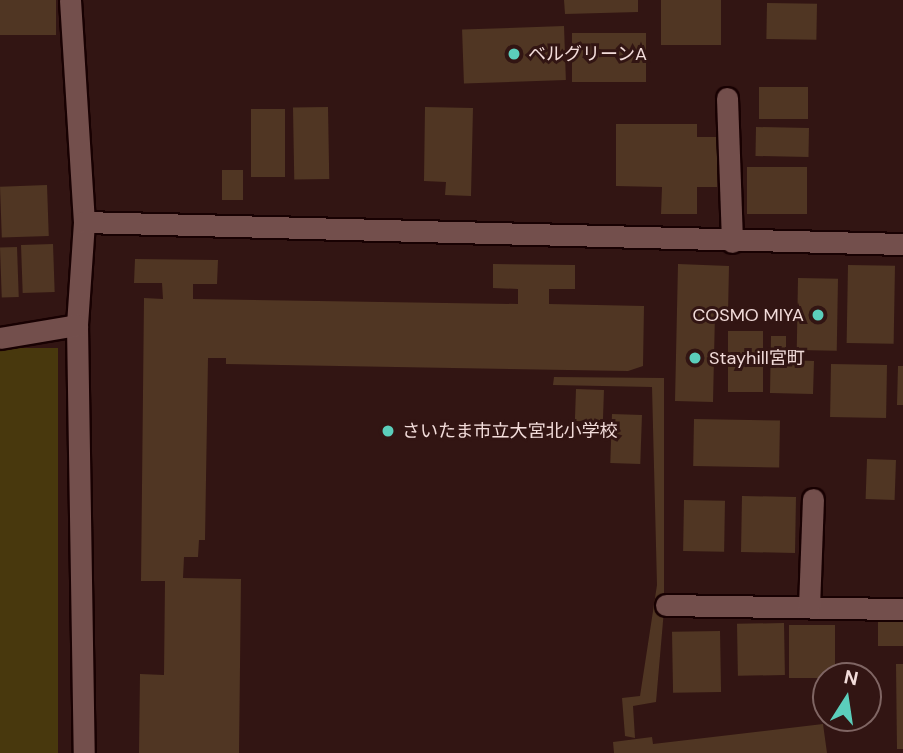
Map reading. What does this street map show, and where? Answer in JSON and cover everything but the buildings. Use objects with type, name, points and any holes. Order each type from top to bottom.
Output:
[{"type":"street","points":[[70,0],[84,222],[77,325],[84,753]]},
{"type":"street","points":[[727,98],[732,242]]},
{"type":"street","points":[[84,222],[732,242],[903,244]]},
{"type":"street","points":[[0,338],[77,325]]},
{"type":"street","points":[[809,607],[813,499]]},
{"type":"street","points":[[666,605],[903,609]]},
{"type":"shaded area","points":[[0,348],[58,348],[58,753],[0,753]]},
{"type":"place","name":"ベルグリーンA","points":[[514,54]]},
{"type":"place","name":"COSMO MIYA","points":[[818,315]]},
{"type":"place","name":"Stayhill宮町","points":[[695,358]]},
{"type":"place","name":"さいたま市立大宮北小学校","points":[[388,431]]}]
